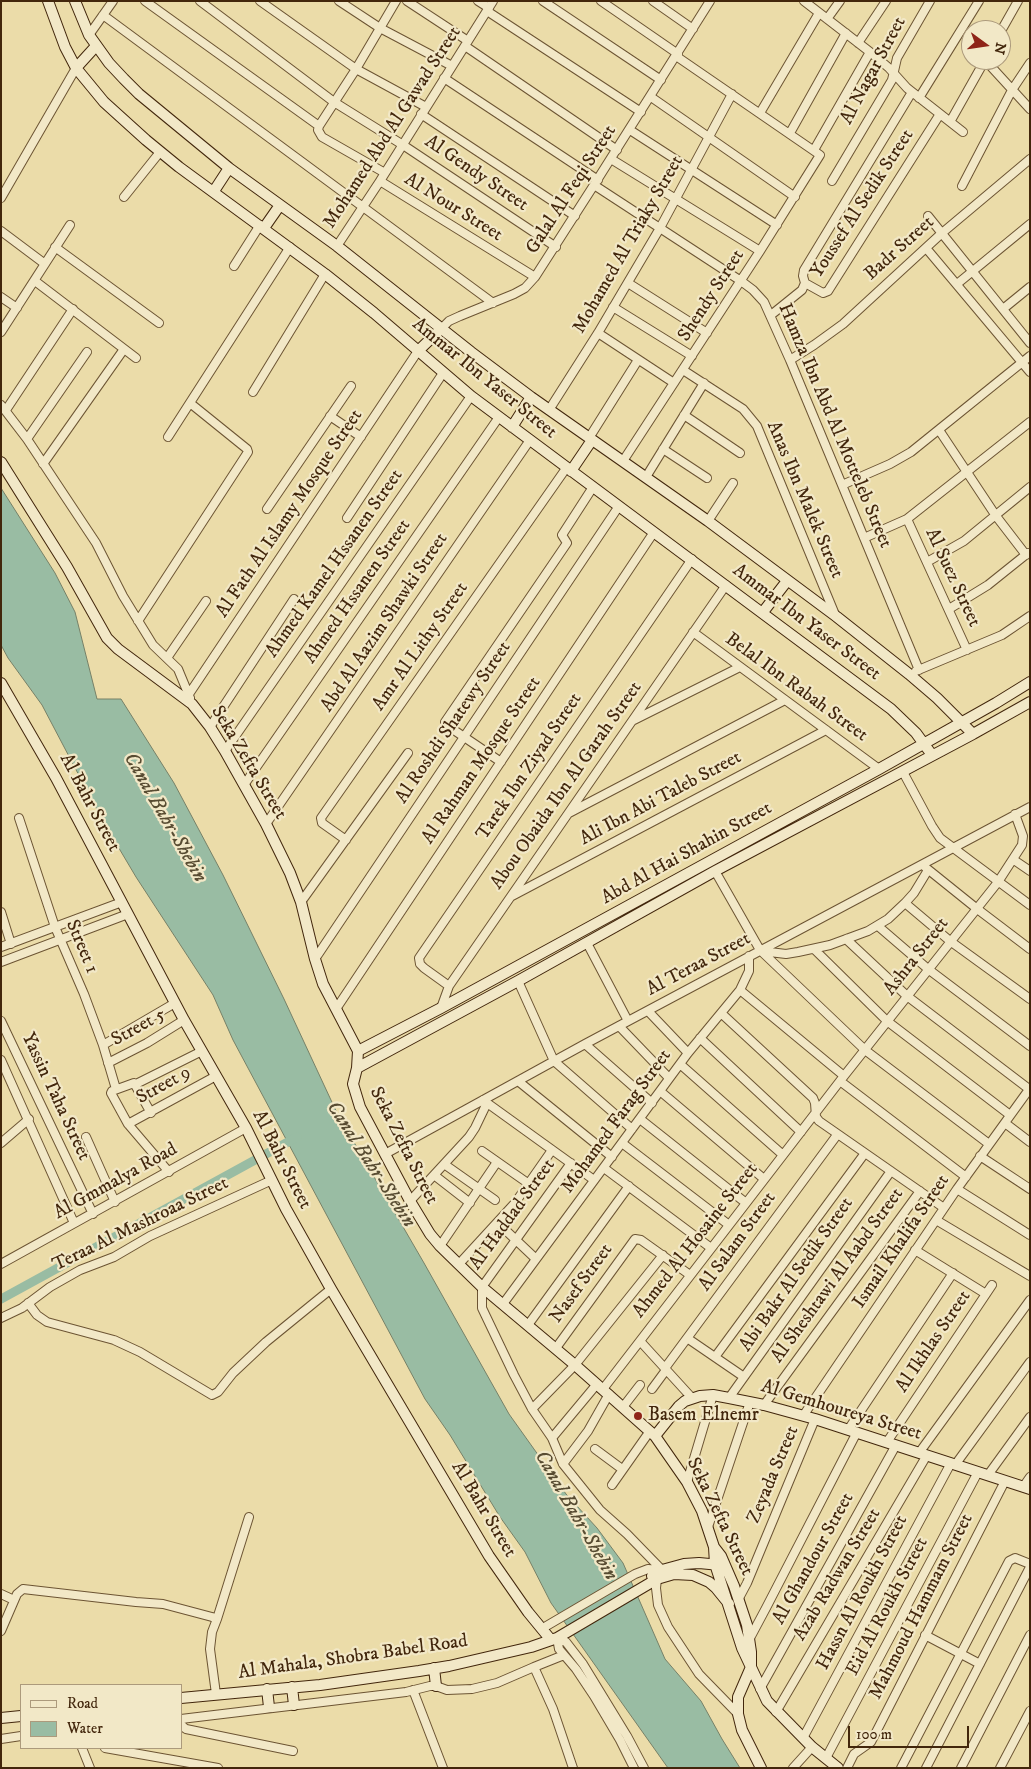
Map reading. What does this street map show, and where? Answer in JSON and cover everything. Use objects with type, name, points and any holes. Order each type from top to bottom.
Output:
[{"type":"street","name":"Ammar Ibn Yaser Street","points":[[48,1],[65,47],[76,68],[104,102],[160,152],[325,274],[471,396],[891,709],[903,719],[932,755]]},
{"type":"street","name":"Ammar Ibn Yaser Street","points":[[75,1],[89,35],[124,79],[139,94],[229,168],[337,246],[531,397],[708,521],[914,672],[974,734]]},
{"type":"street","points":[[89,35],[113,1]]},
{"type":"street","points":[[145,1],[318,126]]},
{"type":"street","name":"Al Gendy Street","points":[[200,1],[334,102],[556,246]]},
{"type":"street","points":[[260,1],[356,68],[426,107]]},
{"type":"street","points":[[339,1],[380,28],[452,66]]},
{"type":"street","points":[[385,173],[322,137],[319,134],[318,126],[356,68],[396,1]]},
{"type":"street","points":[[407,1],[617,150]]},
{"type":"street","points":[[478,1],[490,7],[641,112]]},
{"type":"street","points":[[543,1],[661,80]]},
{"type":"street","points":[[601,1],[814,150],[870,52]]},
{"type":"street","name":"Galal Al Feqi Street","points":[[442,328],[455,319],[525,288],[535,278],[710,1]]},
{"type":"street","points":[[804,1],[870,52],[915,95],[963,132]]},
{"type":"street","points":[[827,19],[840,1]]},
{"type":"street","points":[[858,43],[886,1]]},
{"type":"street","name":"Al Nagar Street","points":[[832,181],[892,80],[897,58],[930,1]]},
{"type":"street","points":[[771,315],[799,293],[805,283],[804,270],[915,95],[979,1]]},
{"type":"street","points":[[1007,20],[1018,1]]},
{"type":"street","points":[[656,2],[693,29]]},
{"type":"street","name":"Mohamed Abd Al Gawad Street","points":[[337,246],[490,7]]},
{"type":"street","points":[[760,113],[819,13]]},
{"type":"street","points":[[103,15],[493,303]]},
{"type":"street","points":[[790,133],[846,33]]},
{"type":"street","points":[[2,196],[76,68],[96,46]]},
{"type":"street","points":[[962,186],[1012,90],[1030,63]]},
{"type":"street","points":[[950,122],[979,70]]},
{"type":"street","points":[[994,70],[1030,109]]},
{"type":"street","name":"Hamza Ibn Abd Al Motteleb Street","points":[[444,78],[759,295],[771,315],[864,538],[914,672]]},
{"type":"street","name":"Mohamed Al Triaky Street","points":[[549,410],[598,333],[660,228],[732,94]]},
{"type":"street","points":[[651,97],[795,197]]},
{"type":"street","points":[[421,114],[575,216]]},
{"type":"street","name":"Youssef Al Sedik Street","points":[[805,283],[822,293],[828,291],[940,114]]},
{"type":"street","points":[[630,130],[777,225]]},
{"type":"street","name":"Shendy Street","points":[[623,461],[708,333],[820,157],[820,154],[814,150]]},
{"type":"street","points":[[124,197],[160,152]]},
{"type":"street","points":[[611,159],[760,252]]},
{"type":"street","name":"Badr Street","points":[[790,360],[814,346],[843,324],[942,233],[1030,159]]},
{"type":"street","points":[[214,191],[229,168]]},
{"type":"street","name":"Al Nour Street","points":[[380,181],[535,278]]},
{"type":"street","points":[[234,266],[262,226],[280,205]]},
{"type":"street","points":[[928,216],[1030,343]]},
{"type":"street","points":[[957,284],[1030,224]]},
{"type":"street","points":[[1,332],[70,225]]},
{"type":"street","points":[[1,231],[45,264]]},
{"type":"street","points":[[56,247],[159,323]]},
{"type":"street","points":[[168,437],[290,247]]},
{"type":"street","points":[[926,248],[1030,372]]},
{"type":"street","points":[[254,392],[325,274]]},
{"type":"street","points":[[35,281],[136,358]]},
{"type":"street","points":[[628,283],[708,333]]},
{"type":"street","points":[[1003,309],[1030,287]]},
{"type":"street","points":[[1,297],[17,308]]},
{"type":"street","points":[[613,307],[692,356]]},
{"type":"street","points":[[73,309],[4,407],[96,543],[153,645],[178,668],[190,699]]},
{"type":"street","points":[[418,351],[442,328]]},
{"type":"street","points":[[598,333],[674,384]]},
{"type":"street","points":[[43,464],[124,349]]},
{"type":"street","name":"Al Fath Al Islamy Mosque Street","points":[[190,699],[418,351]]},
{"type":"street","points":[[27,439],[87,352]]},
{"type":"street","points":[[842,485],[901,458],[940,430],[1030,356]]},
{"type":"street","points":[[569,469],[590,439],[638,360]]},
{"type":"street","name":"Anas Ibn Malek Street","points":[[683,370],[743,409],[757,426],[837,617]]},
{"type":"street","points":[[347,518],[443,373]]},
{"type":"street","points":[[646,477],[704,383]]},
{"type":"street","points":[[267,509],[351,386]]},
{"type":"street","name":"Ahmed Kamel Hssanen Street","points":[[225,751],[471,396]]},
{"type":"street","points":[[512,427],[531,397]]},
{"type":"street","points":[[138,621],[248,452],[247,449],[190,403]]},
{"type":"street","points":[[684,415],[740,453]]},
{"type":"street","points":[[330,416],[361,437]]},
{"type":"street","name":"Ahmed Hssanen Street","points":[[244,785],[499,417]]},
{"type":"street","points":[[864,538],[907,519],[1030,422]]},
{"type":"street","points":[[940,430],[996,516],[1028,553],[988,585],[949,609]]},
{"type":"street","name":"Abd Al Aazim Shawki Street","points":[[266,824],[530,440]]},
{"type":"street","points":[[663,449],[707,478]]},
{"type":"street","name":"Seka Zefta Street","points":[[1,462],[67,567],[108,638],[118,649],[190,699],[225,751],[266,824],[290,873],[301,902],[323,984],[358,1051],[357,1068],[353,1084],[356,1095],[410,1201],[430,1234],[482,1287],[575,1364],[652,1434],[687,1482],[708,1527],[714,1547],[726,1566],[739,1598],[750,1638],[751,1667],[760,1689],[776,1712],[835,1767]]},
{"type":"street","name":"Amr Al Lithy Street","points":[[346,840],[322,823],[321,818],[569,469]]},
{"type":"street","points":[[708,521],[733,483]]},
{"type":"street","points":[[501,762],[445,724],[445,722],[567,543],[562,535],[593,487]]},
{"type":"street","points":[[927,562],[964,542],[1030,487]]},
{"type":"street","name":"Al Roshdi Shatewy Street","points":[[315,959],[620,506]]},
{"type":"street","name":"Al Suez Street","points":[[907,519],[967,650]]},
{"type":"street","name":"Al Rahman Mosque Street","points":[[336,1009],[654,532]]},
{"type":"street","name":"Tarek Ibn Ziyad Street","points":[[449,986],[424,968],[420,964],[419,958],[692,559]]},
{"type":"street","points":[[762,612],[787,580]]},
{"type":"street","name":"Abou Obaida Ibn Al Garah Street","points":[[441,1008],[449,986],[726,585]]},
{"type":"street","points":[[210,727],[294,599]]},
{"type":"street","points":[[167,658],[206,601]]},
{"type":"street","points":[[914,672],[1002,635],[1030,616]]},
{"type":"street","name":"Belal Ibn Rabah Street","points":[[693,632],[879,769]]},
{"type":"street","points":[[632,721],[740,667]]},
{"type":"street","name":"Abd Al Hai Shahin Street","points":[[358,1051],[441,1008],[879,769],[996,704],[1030,682]]},
{"type":"street","name":"Al Bahr Street","points":[[1,683],[56,778],[184,1020],[246,1128],[331,1289],[489,1556],[528,1612],[543,1628],[558,1637]]},
{"type":"street","points":[[568,813],[785,700]]},
{"type":"street","name":"Abd Al Hai Shahin Street","points":[[357,1068],[715,871],[974,734],[1030,702]]},
{"type":"street","name":"Ali Ibn Abi Taleb Street","points":[[510,897],[826,730]]},
{"type":"street","points":[[301,902],[408,753]]},
{"type":"street","points":[[903,772],[940,838],[1030,905]]},
{"type":"street","name":"Al Teraa Street","points":[[385,1154],[485,1102],[518,1080],[760,950],[925,867],[952,848],[1030,807]]},
{"type":"street","name":"Ashra Street","points":[[816,1113],[1014,860],[1022,845],[1023,836],[1015,814]]},
{"type":"street","name":"Street 1","points":[[19,818],[57,934],[84,994],[103,1045],[116,1089],[110,1093],[128,1124]]},
{"type":"street","points":[[1014,860],[1030,871]]},
{"type":"street","points":[[760,950],[786,954],[814,949],[878,926],[905,904],[914,892],[925,867],[1030,949]]},
{"type":"street","points":[[715,871],[760,950],[865,1050],[989,1144]]},
{"type":"street","points":[[1,962],[122,902]]},
{"type":"street","points":[[905,904],[1030,999]]},
{"type":"street","points":[[1,912],[11,944]]},
{"type":"street","points":[[1,948],[128,914]]},
{"type":"street","points":[[878,926],[928,969],[1030,1046]]},
{"type":"street","points":[[846,939],[907,996],[1029,1092]]},
{"type":"street","points":[[587,943],[628,1021]]},
{"type":"street","points":[[814,949],[887,1021],[1010,1116]]},
{"type":"street","name":"Mohamed Farag Street","points":[[503,1304],[688,1053],[740,990],[749,971],[749,956]]},
{"type":"street","points":[[518,981],[554,1061],[632,1129]]},
{"type":"street","points":[[740,990],[842,1079],[966,1177]]},
{"type":"street","points":[[103,1045],[175,1003]]},
{"type":"street","points":[[648,1010],[688,1053]]},
{"type":"street","points":[[721,1012],[813,1098],[819,1121],[944,1208]]},
{"type":"street","name":"Street 5","points":[[108,1063],[147,1043],[184,1020]]},
{"type":"street","name":"Yassin Taha Street","points":[[1,1021],[90,1215]]},
{"type":"street","points":[[619,1026],[670,1078]]},
{"type":"street","points":[[700,1038],[801,1132]]},
{"type":"street","points":[[585,1044],[652,1102]]},
{"type":"street","points":[[116,1089],[131,1083],[136,1084],[202,1051]]},
{"type":"street","name":"Yassin Taha Street","points":[[1,1060],[77,1222]]},
{"type":"street","points":[[680,1064],[783,1155]]},
{"type":"street","points":[[10,1079],[25,1071]]},
{"type":"street","name":"Street 9","points":[[128,1124],[216,1076]]},
{"type":"street","points":[[518,1080],[612,1157]]},
{"type":"street","points":[[136,1084],[151,1113]]},
{"type":"street","points":[[660,1091],[764,1179]]},
{"type":"street","name":"Ismail Khalifa Street","points":[[803,1416],[980,1156],[1029,1092]]},
{"type":"street","points":[[410,1201],[475,1128],[485,1102],[594,1180]]},
{"type":"street","name":"Ahmed Al Hosaine Street","points":[[603,1389],[816,1113]]},
{"type":"street","points":[[1,1143],[29,1119]]},
{"type":"street","points":[[640,1119],[746,1203]]},
{"type":"street","points":[[1005,1123],[1030,1142]]},
{"type":"street","points":[[128,1124],[169,1172]]},
{"type":"street","name":"Al Gmmalya Road","points":[[1,1264],[246,1128]]},
{"type":"street","name":"Al Salam Street","points":[[652,1390],[687,1338],[837,1135]]},
{"type":"street","points":[[86,1137],[115,1202]]},
{"type":"street","points":[[622,1143],[729,1225]]},
{"type":"street","points":[[459,1264],[498,1223],[529,1184],[552,1150]]},
{"type":"street","points":[[482,1151],[529,1184]]},
{"type":"street","points":[[715,1357],[865,1153]]},
{"type":"street","points":[[980,1156],[1030,1190]]},
{"type":"street","points":[[440,1246],[498,1162]]},
{"type":"street","name":"Al Haddad Street","points":[[482,1287],[571,1163]]},
{"type":"street","points":[[444,1164],[495,1200]]},
{"type":"street","points":[[604,1168],[711,1248]]},
{"type":"street","name":"Abi Bakr Al Sedik Street","points":[[729,1398],[890,1171]]},
{"type":"street","points":[[434,1175],[470,1203]]},
{"type":"street","name":"Teraa Al Mashroaa Street","points":[[1,1318],[80,1270],[114,1257],[157,1232],[272,1180]]},
{"type":"street","points":[[528,1325],[629,1186]]},
{"type":"street","points":[[957,1190],[1030,1234]]},
{"type":"street","name":"Al Sheshtawi Al Aabd Street","points":[[764,1405],[920,1191]]},
{"type":"street","points":[[936,1220],[1030,1276]]},
{"type":"street","points":[[498,1223],[536,1260]]},
{"type":"street","name":"Nasef Street","points":[[556,1348],[635,1239],[641,1240],[662,1255]]},
{"type":"street","points":[[915,1250],[986,1294]]},
{"type":"street","points":[[532,1409],[575,1364],[662,1255],[690,1275]]},
{"type":"street","points":[[750,1638],[853,1431],[953,1273]]},
{"type":"street","name":"Al Ikhlas Street","points":[[892,1443],[992,1285]]},
{"type":"street","points":[[482,1287],[485,1315],[532,1409],[552,1438],[563,1464],[600,1510],[627,1534],[659,1575],[658,1605],[668,1627],[699,1674],[738,1714]]},
{"type":"street","points":[[28,1303],[37,1315],[48,1322],[114,1340],[140,1352],[212,1395],[218,1392],[233,1373],[266,1342],[331,1289]]},
{"type":"street","name":"Azab Radwan Street","points":[[776,1712],[923,1454],[1030,1300]]},
{"type":"street","points":[[687,1338],[744,1377]]},
{"type":"street","points":[[612,1485],[622,1469],[652,1434],[679,1406],[692,1398],[640,1341]]},
{"type":"street","name":"Hassn Al Roukh Street","points":[[803,1738],[953,1464],[1030,1362]]},
{"type":"street","points":[[623,1407],[640,1385]]},
{"type":"street","points":[[552,1438],[603,1389]]},
{"type":"street","points":[[563,1464],[588,1431],[603,1389]]},
{"type":"street","points":[[687,1482],[713,1396]]},
{"type":"street","name":"Al Gemhoureya Street","points":[[692,1398],[713,1396],[764,1405],[892,1443],[1026,1488]]},
{"type":"street","points":[[708,1527],[750,1402]]},
{"type":"street","name":"Eid Al Roukh Street","points":[[826,1758],[983,1474],[1030,1417]]},
{"type":"street","name":"Zeyada Street","points":[[739,1598],[747,1583],[815,1419]]},
{"type":"street","name":"Al Ghandour Street","points":[[760,1689],[892,1443]]},
{"type":"street","points":[[595,1449],[622,1469]]},
{"type":"street","points":[[1026,1488],[1030,1477]]},
{"type":"street","name":"Mahmoud Hammam Street","points":[[847,1768],[854,1754],[871,1742],[1005,1481]]},
{"type":"street","points":[[216,1694],[210,1649],[212,1632],[249,1517]]},
{"type":"street","points":[[714,1547],[715,1564],[742,1648],[751,1667],[738,1697],[738,1714],[742,1730],[761,1768]]},
{"type":"street","points":[[901,1768],[1008,1561],[1015,1558],[1030,1566],[926,1768]]},
{"type":"street","points":[[659,1575],[691,1563],[726,1566]]},
{"type":"street","points":[[543,1628],[635,1574],[648,1569],[659,1575],[684,1574],[701,1578],[716,1588],[729,1604]]},
{"type":"street","name":"Al Mahala, Shobra Babel Road","points":[[182,1698],[216,1694],[268,1699],[435,1678],[558,1637],[643,1587],[659,1575]]},
{"type":"street","points":[[1,1631],[16,1594],[23,1589],[163,1604],[217,1619]]},
{"type":"street","points":[[1,1594],[14,1600]]},
{"type":"street","points":[[925,1635],[980,1664]]},
{"type":"street","points":[[961,1768],[1030,1635]]},
{"type":"street","points":[[558,1637],[559,1649],[594,1696],[634,1768]]},
{"type":"street","points":[[558,1637],[566,1642],[583,1664],[627,1736],[644,1768]]},
{"type":"street","points":[[182,1720],[268,1699],[413,1690],[430,1686],[435,1678],[447,1690],[484,1687],[564,1655]]},
{"type":"street","points":[[534,1667],[553,1709],[573,1768]]},
{"type":"street","points":[[413,1690],[443,1768]]},
{"type":"street","points":[[1000,1768],[1030,1711]]},
{"type":"street","points":[[1,1718],[20,1716]]},
{"type":"street","points":[[182,1726],[186,1729],[293,1751]]},
{"type":"street","points":[[1,1739],[20,1736]]},
{"type":"street","points":[[793,1768],[812,1747]]},
{"type":"street","points":[[82,1749],[90,1768]]},
{"type":"street","points":[[111,1749],[218,1768]]},
{"type":"water","name":"Canal Bahr-Shebin","points":[[1,488],[55,573],[75,612],[97,699],[121,699],[174,783],[223,875],[337,1113],[509,1414],[566,1494],[597,1528],[623,1563],[665,1659],[701,1701],[740,1768],[668,1768],[551,1603],[525,1552],[500,1517],[450,1435],[425,1399],[233,1040],[213,995],[136,877],[104,823],[42,705],[8,658],[1,645]]},
{"type":"waterway","points":[[1,1299],[297,1137]]},
{"type":"place","name":"Basem Elnemr","points":[[638,1416]]}]
